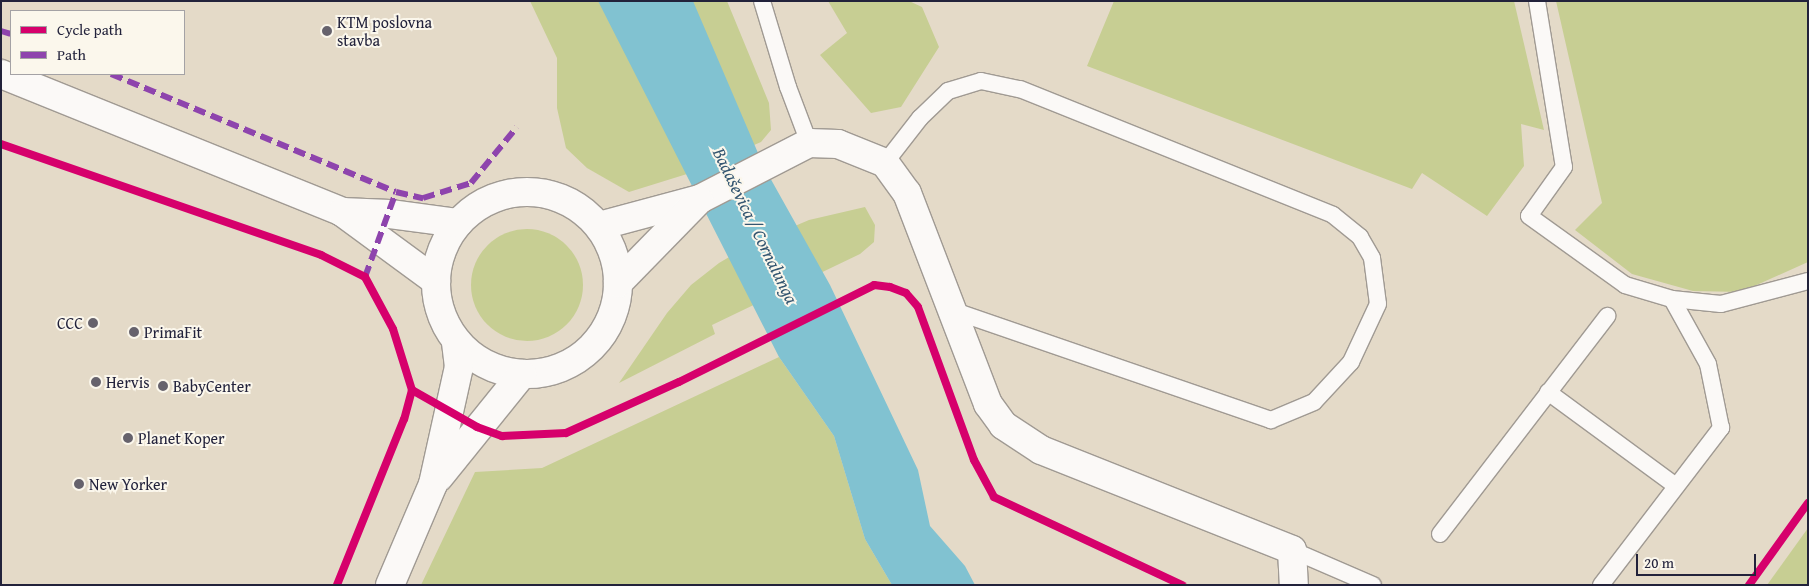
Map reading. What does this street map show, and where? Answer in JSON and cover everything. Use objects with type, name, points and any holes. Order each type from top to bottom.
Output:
[{"type":"street","points":[[1,74],[342,212],[436,281]]},
{"type":"street","points":[[599,226],[700,199],[809,144],[838,144],[885,162],[907,193],[949,308],[988,404],[1003,425],[1041,450],[1292,550],[1294,585]]},
{"type":"street","points":[[390,585],[433,484],[459,367],[456,342],[438,307],[436,281],[442,250],[458,223],[469,212],[497,196],[539,192],[560,198],[581,209],[599,226],[613,253],[618,284],[611,319],[590,350],[558,368],[522,374],[486,366],[456,342]]},
{"type":"street","points":[[618,284],[700,199]]},
{"type":"street","points":[[342,212],[390,214],[458,223]]},
{"type":"street","points":[[433,484],[522,374]]},
{"type":"lane","points":[[762,1],[788,87],[809,144]]},
{"type":"lane","points":[[1537,1],[1564,166],[1529,216],[1624,284],[1672,299],[1721,304],[1808,281]]},
{"type":"lane","points":[[885,162],[920,118],[948,91],[982,81],[1020,89],[1333,215],[1360,237],[1372,258],[1378,304],[1345,368],[1314,402],[1271,420],[949,308]]},
{"type":"lane","points":[[1601,585],[1721,428],[1708,364],[1672,299]]},
{"type":"lane","points":[[1440,534],[1607,316]]},
{"type":"lane","points":[[1548,392],[1676,486]]},
{"type":"lane","points":[[1292,550],[1373,585]]},
{"type":"green space","points":[[530,1],[727,1],[769,103],[771,130],[761,142],[687,174],[629,192],[587,168],[566,148],[557,108],[557,58]]},
{"type":"green space","points":[[828,1],[909,1],[922,7],[939,47],[901,107],[871,113],[820,55],[847,33]]},
{"type":"green space","points":[[1114,1],[1514,1],[1544,130],[1521,124],[1524,166],[1487,216],[1422,173],[1412,189],[1087,66]]},
{"type":"green space","points":[[1556,1],[1808,1],[1808,262],[1741,292],[1693,291],[1632,274],[1575,230],[1602,203]]},
{"type":"green space","points":[[865,207],[875,225],[874,242],[860,254],[712,325],[715,334],[619,383],[667,313],[691,285],[719,263],[748,246],[809,220]]},
{"type":"green space","points":[[527,229],[549,233],[567,245],[579,263],[583,285],[579,307],[567,325],[549,337],[527,341],[505,337],[487,325],[475,307],[471,285],[475,263],[487,245],[505,233]]},
{"type":"green space","points":[[779,357],[834,436],[865,539],[892,585],[421,585],[475,472],[542,468]]},
{"type":"green space","points":[[1808,528],[1808,585],[1767,585]]},
{"type":"water","name":"Badaševica / Cornalunga","points":[[598,1],[693,1],[764,167],[830,285],[918,470],[930,526],[965,566],[975,585],[892,585],[865,539],[834,436],[779,357]]},
{"type":"marked path","points":[[1,31],[10,34]]},
{"type":"marked path","points":[[113,75],[396,192],[423,198],[471,183],[517,127]]},
{"type":"marked path","points":[[365,277],[396,192]]},
{"type":"cycle path","points":[[1,144],[321,255],[365,277],[393,329],[412,390],[404,419],[337,585]]},
{"type":"cycle path","points":[[412,390],[477,427],[502,436],[566,433],[679,382],[874,285],[890,287],[906,293],[918,307],[974,460],[994,497],[1182,585]]},
{"type":"cycle path","points":[[1749,585],[1808,503]]},
{"type":"place","name":"KTM poslovna stavba","points":[[327,31]]},
{"type":"place","name":"CCC","points":[[93,323]]},
{"type":"place","name":"PrimaFit","points":[[134,332]]},
{"type":"place","name":"Hervis","points":[[96,382]]},
{"type":"place","name":"BabyCenter","points":[[163,386]]},
{"type":"place","name":"Planet Koper","points":[[128,438]]},
{"type":"place","name":"New Yorker","points":[[79,484]]}]
